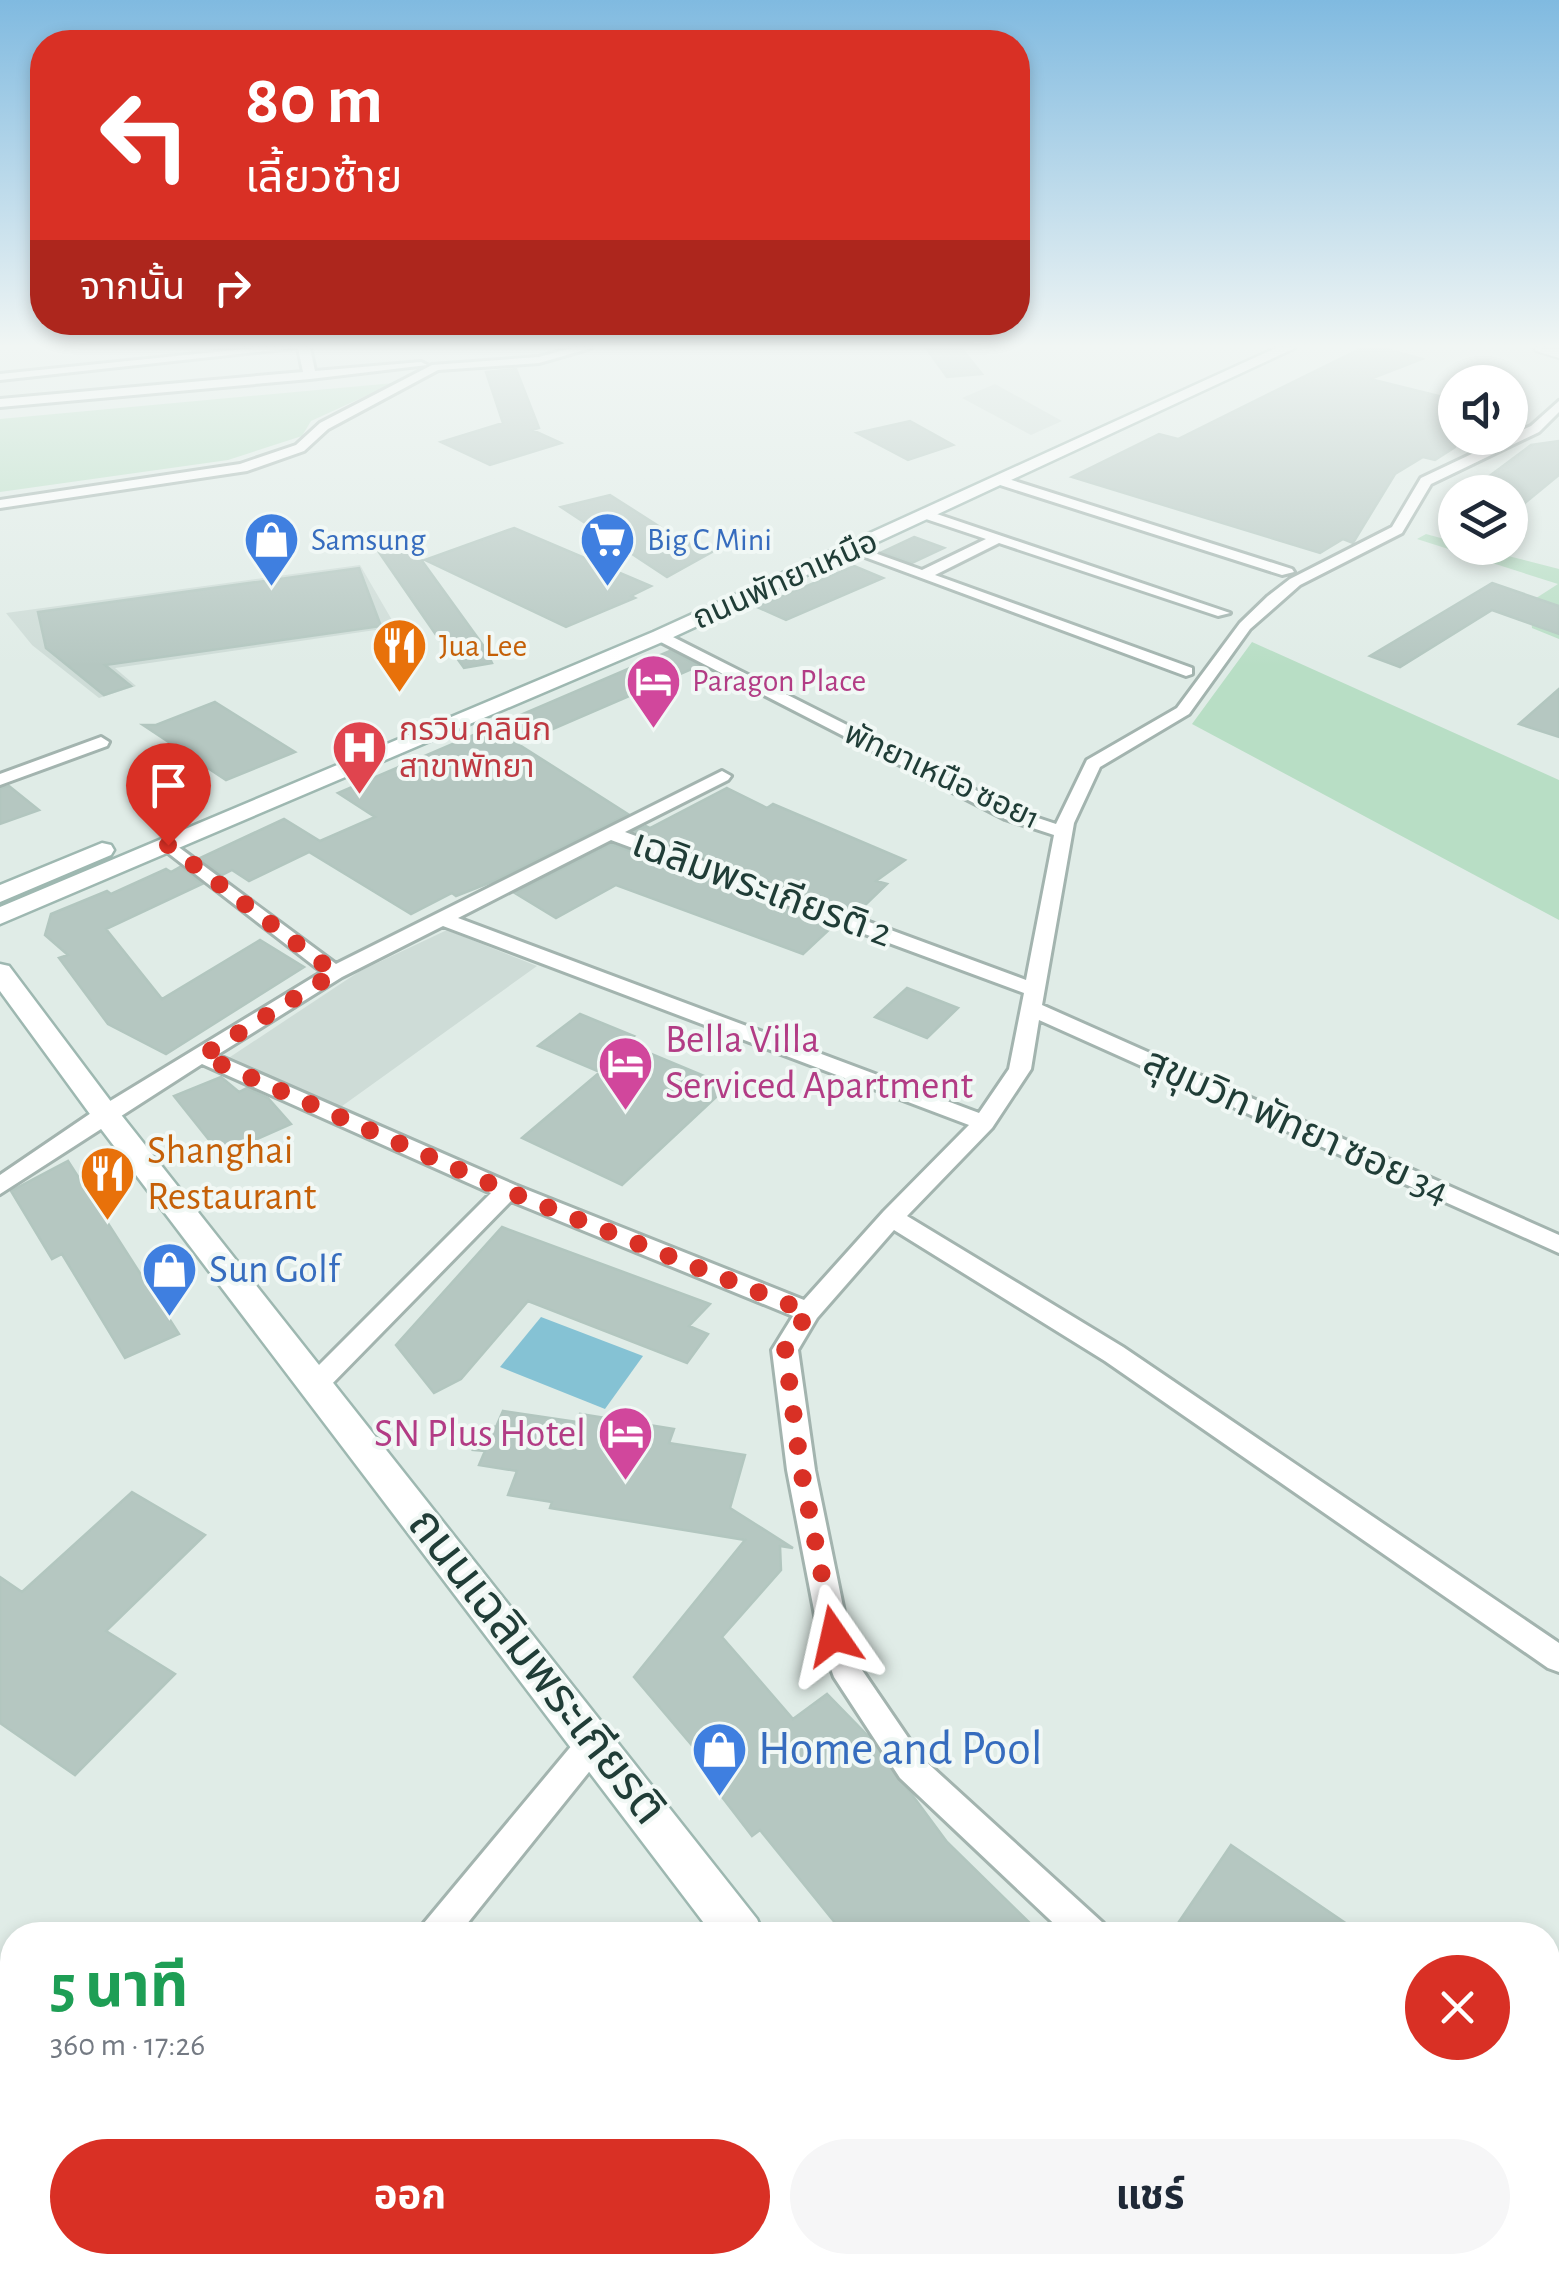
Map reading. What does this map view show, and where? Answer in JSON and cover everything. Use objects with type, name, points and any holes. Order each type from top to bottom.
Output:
[{"type":"main road","name":"ถนนพัทยาเหนือ","points":[[0,894],[668,612],[1016,454]]},
{"type":"main road","name":"ถนนพัทยาเหนือ","points":[[0,916],[660,636],[1060,454]]},
{"type":"main road","name":"ถนนเฉลิมพระเกียรติ","points":[[0,972],[105,1114],[731,1922]]},
{"type":"street","points":[[0,504],[242,468],[282,454]]},
{"type":"street","points":[[1077,1922],[910,1768],[849,1677],[834,1636],[804,1488],[785,1350],[808,1312],[892,1217],[984,1124],[1020,1069],[1063,832],[1093,764],[1183,710],[1246,626],[1273,599],[1296,582],[1398,530],[1426,481],[1482,454]]},
{"type":"street","points":[[1002,481],[1287,572]]},
{"type":"street","points":[[928,514],[1222,613]]},
{"type":"street","points":[[922,576],[1000,537]]},
{"type":"street","points":[[853,550],[1186,671]]},
{"type":"street","name":"พัทยาเหนือ ซอย1","points":[[660,636],[1010,815],[1063,832]]},
{"type":"street","points":[[0,780],[101,742]]},
{"type":"street","name":"เฉลิมพระเกียรติ 2","points":[[610,833],[722,776]]},
{"type":"street","points":[[0,1186],[105,1114],[335,973],[610,833]]},
{"type":"street","name":"เฉลิมพระเกียรติ 2","points":[[610,833],[1033,999]]},
{"type":"street","points":[[168,845],[335,973]]},
{"type":"street","points":[[443,919],[984,1124]]},
{"type":"street","name":"สุขุมวิท พัทยา ซอย 34","points":[[1033,999],[1559,1245]]},
{"type":"street","points":[[202,1056],[507,1191],[808,1312]]},
{"type":"street","points":[[317,1383],[507,1191]]},
{"type":"street","points":[[892,1217],[1114,1354],[1559,1659]]},
{"type":"street","points":[[447,1922],[594,1742]]},
{"type":"shaded area","points":[[360,565],[396,627],[115,668],[136,686],[99,698],[32,645],[6,613]]},
{"type":"shaded area","points":[[447,930],[537,966],[338,1109],[224,1061],[360,971]]},
{"type":"green space","points":[[0,454],[246,454],[228,460],[0,492]]},
{"type":"green space","points":[[1426,534],[1438,537],[1438,546],[1417,539]]},
{"type":"green space","points":[[1528,561],[1559,569],[1559,639],[1532,628],[1530,602],[1558,584],[1498,565],[1528,565]]},
{"type":"green space","points":[[1252,642],[1559,780],[1559,920],[1192,724]]},
{"type":"water","points":[[541,1317],[643,1356],[605,1409],[500,1367]]},
{"type":"building","points":[[467,454],[525,454],[490,465]]},
{"type":"building","points":[[897,454],[926,454],[908,460]]},
{"type":"building","points":[[1118,454],[1443,455],[1435,460],[1423,457],[1395,474],[1353,543],[1343,539],[1320,553],[1072,477]]},
{"type":"building","points":[[1559,454],[1559,475],[1528,500],[1528,475],[1491,475],[1518,455]]},
{"type":"building","points":[[610,495],[682,541],[712,552],[667,577],[561,507]]},
{"type":"building","points":[[514,528],[651,586],[631,596],[635,598],[566,627],[425,560]]},
{"type":"building","points":[[404,536],[492,663],[464,668],[454,654],[450,655],[372,542]]},
{"type":"building","points":[[914,537],[944,548],[912,563],[882,552]]},
{"type":"building","points":[[854,566],[883,578],[786,620],[757,607]]},
{"type":"building","points":[[359,568],[381,626],[105,665],[131,686],[104,695],[46,648],[38,612]]},
{"type":"building","points":[[1492,583],[1559,606],[1559,634],[1492,610],[1400,667],[1370,656]]},
{"type":"building","points":[[670,651],[699,666],[518,744],[628,814],[494,881],[456,896],[452,893],[411,914],[309,852],[249,881],[232,870],[222,875],[200,858],[284,819],[320,841],[375,817],[338,793]]},
{"type":"building","points":[[1559,689],[1559,737],[1519,724]]},
{"type":"building","points":[[215,702],[295,752],[226,780],[143,725],[156,725]]},
{"type":"building","points":[[9,786],[39,810],[0,824],[0,788]]},
{"type":"building","points":[[727,788],[767,808],[773,804],[905,860],[876,881],[887,884],[859,911],[850,911],[634,831],[650,828]]},
{"type":"building","points":[[611,844],[833,926],[803,954],[616,885],[556,918],[515,893]]},
{"type":"building","points":[[180,867],[202,884],[106,929],[162,999],[260,940],[304,967],[166,1054],[108,1024],[59,958],[68,955],[45,935],[51,914]]},
{"type":"building","points":[[907,988],[958,1008],[927,1038],[875,1017]]},
{"type":"building","name":"Bella Villa Serviced Apartment","points":[[580,1014],[634,1036],[625,1043],[728,1086],[622,1185],[522,1138],[600,1072],[538,1046]]},
{"type":"building","points":[[221,1077],[239,1092],[247,1088],[268,1098],[291,1124],[221,1155],[174,1096]]},
{"type":"building","points":[[68,1161],[179,1334],[125,1358],[62,1254],[52,1259],[11,1191]]},
{"type":"building","points":[[502,1227],[710,1304],[689,1326],[708,1334],[687,1363],[528,1301],[461,1379],[434,1393],[396,1345]]},
{"type":"building","points":[[503,1411],[577,1422],[580,1414],[674,1429],[669,1443],[745,1455],[730,1508],[793,1548],[780,1546],[781,1570],[722,1637],[793,1719],[827,1694],[870,1738],[947,1842],[1029,1922],[834,1922],[760,1830],[752,1836],[709,1780],[717,1775],[634,1677],[745,1540],[550,1508],[552,1502],[508,1495],[517,1471],[479,1465],[485,1451],[473,1450],[484,1425],[496,1427]]},
{"type":"building","points":[[132,1492],[205,1535],[106,1631],[175,1674],[75,1775],[0,1723],[0,1577],[22,1592]]},
{"type":"building","points":[[1231,1845],[1344,1922],[1179,1922]]},
{"type":"place","name":"Samsung","points":[[272,589]]},
{"type":"place","name":"Big C Mini","points":[[608,589]]},
{"type":"place","name":"Jua Lee","points":[[400,695]]},
{"type":"place","name":"Paragon Place","points":[[653,730]]},
{"type":"place","name":"กรวิน คลินิก สาขาพัทยา","points":[[360,797]]},
{"type":"place","name":"Bella Villa Serviced Apartment","points":[[626,1112]]},
{"type":"place","name":"Shanghai Restaurant","points":[[108,1223]]},
{"type":"place","name":"Sun Golf","points":[[170,1319]]},
{"type":"place","name":"SN Plus Hotel","points":[[625,1483]]},
{"type":"place","name":"Home and Pool","points":[[719,1799]]},
{"type":"route","points":[[168,845],[335,973],[202,1056],[507,1191],[808,1312],[785,1350],[801,1470],[834,1636]]}]
